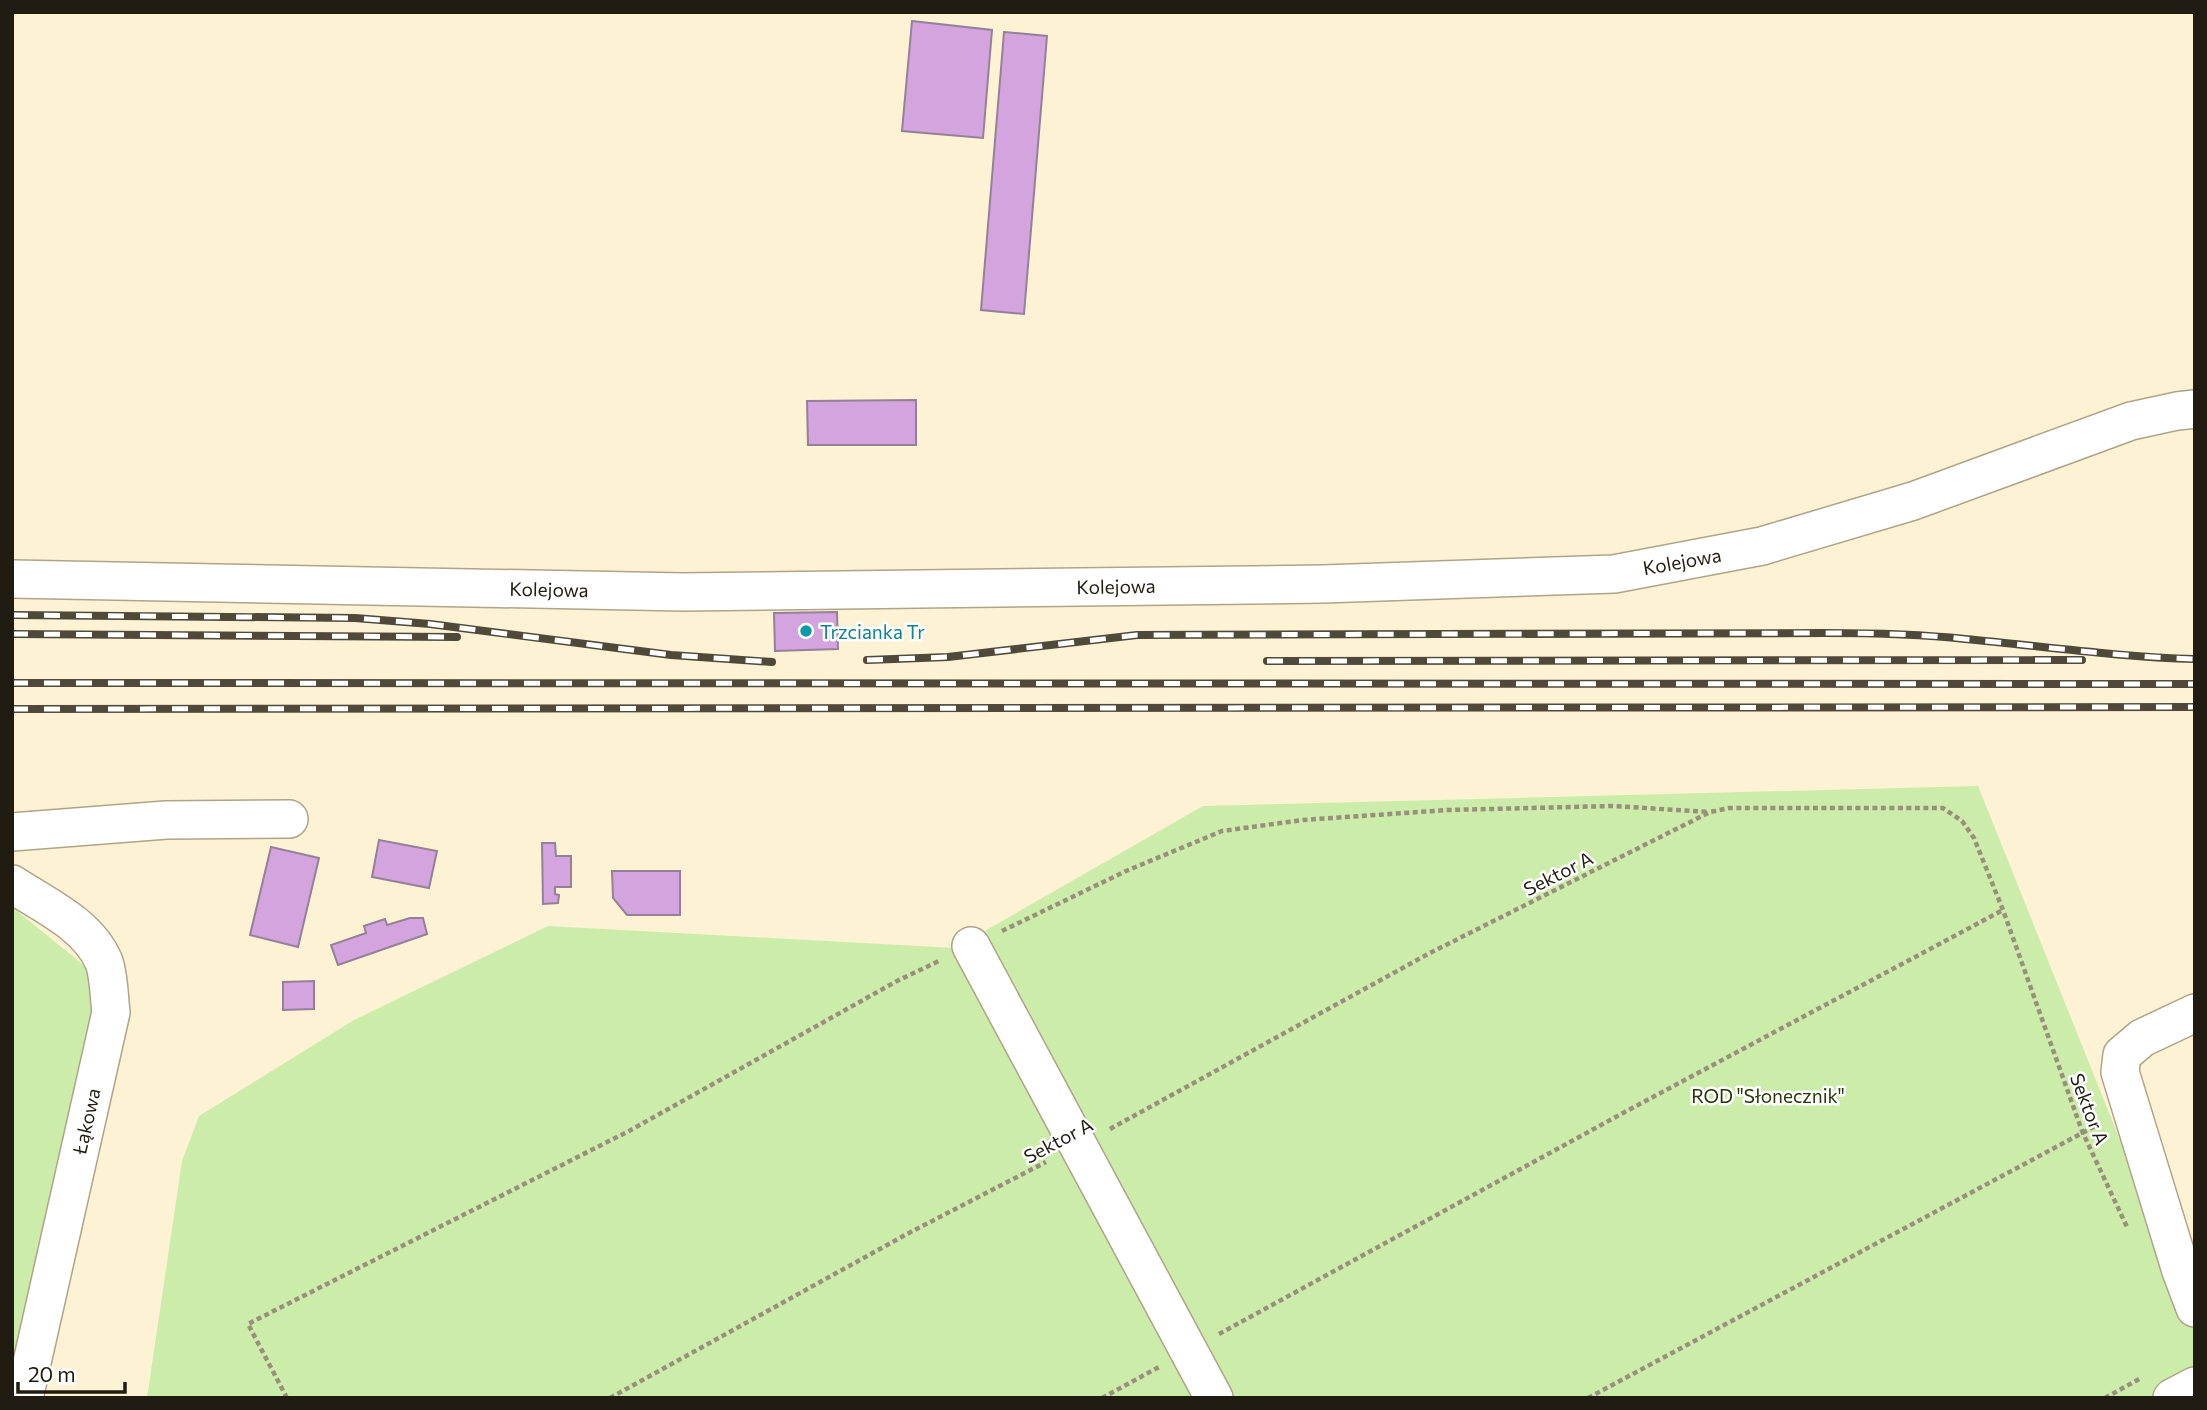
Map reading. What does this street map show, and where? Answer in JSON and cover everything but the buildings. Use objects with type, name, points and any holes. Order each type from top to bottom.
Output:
[{"type":"street","name":"Kolejowa","points":[[12,579],[683,592],[1323,584],[1615,574],[1762,546],[1913,501],[2131,421],[2195,409]]},
{"type":"street","points":[[12,832],[166,820],[289,819]]},
{"type":"street","name":"Łąkowa","points":[[12,884],[64,916],[88,938],[104,963],[111,1012],[24,1398]]},
{"type":"street","points":[[971,946],[1214,1398]]},
{"type":"street","points":[[2195,1013],[2142,1038],[2122,1055],[2120,1072],[2181,1271],[2195,1308]]},
{"type":"street","points":[[2162,1385],[2195,1386]]},
{"type":"path","points":[[287,1398],[248,1324],[629,1131],[898,981],[1126,871],[1222,831],[1303,820],[1448,810],[1613,806],[1710,812]]},
{"type":"path","name":"Sektor A","points":[[610,1398],[907,1234],[1079,1146],[1428,954],[1710,812],[1729,808],[1943,808],[1962,821],[1974,838],[2003,910],[2082,1131],[2129,1231]]},
{"type":"path","points":[[1101,1398],[2003,910]]},
{"type":"path","points":[[1587,1398],[2082,1131]]},
{"type":"path","points":[[2105,1398],[2162,1385]]},
{"type":"green space","name":"ROD \"Słonecznik\"","points":[[1978,786],[2195,1327],[2195,1398],[147,1398],[182,1161],[199,1116],[354,1020],[548,926],[955,948],[1203,806]]},
{"type":"green space","points":[[12,907],[86,967],[100,1028],[12,1398]]},
{"type":"railway","points":[[12,615],[355,618],[430,624],[671,655],[772,662]]},
{"type":"railway","points":[[867,660],[948,657],[1137,635],[1825,633],[1930,636],[2108,654],[2195,659]]},
{"type":"railway","points":[[12,634],[457,637]]},
{"type":"railway","points":[[1267,661],[2082,660]]},
{"type":"railway","points":[[12,683],[2195,684]]},
{"type":"railway","points":[[12,709],[2195,707]]},
{"type":"place","name":"Trzcianka Tr","points":[[806,631]]}]
